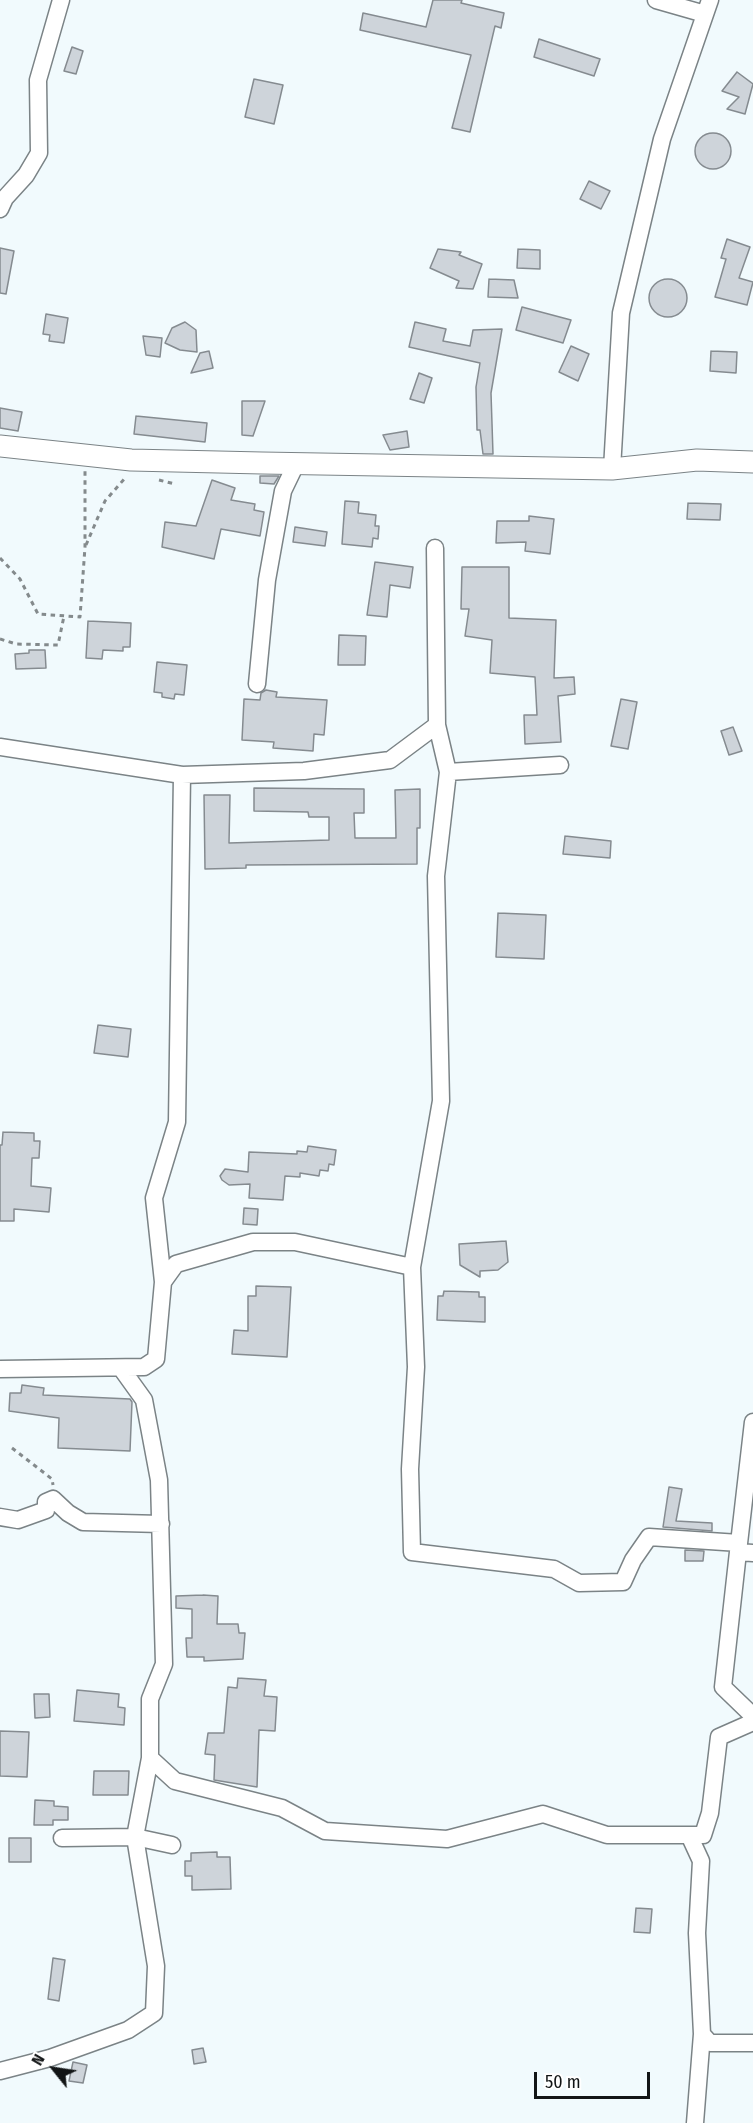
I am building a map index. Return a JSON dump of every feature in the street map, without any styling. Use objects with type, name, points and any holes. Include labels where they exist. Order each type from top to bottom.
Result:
[{"type":"street","points":[[0,209],[5,198],[26,175],[39,153],[38,80],[61,0]]},
{"type":"street","points":[[612,469],[621,314],[662,139],[707,7],[656,0]]},
{"type":"street","points":[[0,446],[108,458],[296,464],[612,469],[697,460],[753,462]]},
{"type":"street","points":[[257,684],[269,569],[283,490],[296,464]]},
{"type":"street","points":[[435,548],[437,725],[448,772],[436,876],[441,1101],[412,1267],[416,1367],[410,1469],[412,1552],[555,1569],[579,1582],[623,1582],[633,1560],[649,1537],[744,1549]]},
{"type":"street","points":[[0,747],[182,775],[304,771],[390,760],[437,725]]},
{"type":"street","points":[[448,772],[560,765]]},
{"type":"street","points":[[0,1369],[144,1367],[156,1359],[163,1282],[154,1198],[177,1122],[182,775]]},
{"type":"street","points":[[163,1282],[176,1264],[253,1242],[295,1242],[412,1267]]},
{"type":"street","points":[[0,2071],[50,2058],[128,2030],[154,2013],[156,1966],[135,1837],[150,1758],[150,1699],[164,1664],[159,1480],[144,1400],[121,1368]]},
{"type":"street","points":[[753,1422],[744,1549],[723,1687],[753,1716]]},
{"type":"street","points":[[0,1517],[18,1520],[46,1510],[46,1502],[53,1499],[68,1513],[83,1522],[161,1524]]},
{"type":"street","points":[[150,1758],[175,1781],[282,1808],[325,1831],[447,1839],[543,1814],[607,1835],[703,1835],[710,1813],[719,1737],[753,1722]]},
{"type":"street","points":[[689,1835],[701,1861],[697,1934],[702,2034],[695,2123]]},
{"type":"street","points":[[62,1838],[135,1837],[172,1845]]},
{"type":"street","points":[[702,2034],[710,2043],[753,2043]]},
{"type":"path","points":[[0,558],[20,579],[38,614],[80,617],[85,547],[86,470],[108,458]]},
{"type":"path","points":[[85,547],[105,501],[131,472]]},
{"type":"path","points":[[153,478],[175,484]]},
{"type":"path","points":[[0,639],[16,644],[58,645],[64,616]]},
{"type":"path","points":[[12,1448],[52,1479],[53,1499]]},
{"type":"building","points":[[433,0],[462,0],[461,3],[504,13],[501,28],[495,26],[470,132],[452,128],[471,55],[360,30],[363,13],[426,27]]},
{"type":"building","points":[[539,39],[600,59],[594,76],[534,57]]},
{"type":"building","points":[[72,47],[83,51],[76,74],[64,71]]},
{"type":"building","points":[[737,72],[753,84],[745,114],[727,109],[739,97],[722,91]]},
{"type":"building","points":[[254,79],[283,85],[274,124],[245,117]]},
{"type":"building","points":[[713,133],[726,138],[731,151],[726,164],[713,169],[700,164],[695,151],[700,138]]},
{"type":"building","points":[[589,181],[610,191],[601,209],[580,199]]},
{"type":"building","points":[[727,239],[750,247],[739,278],[753,282],[747,305],[715,297],[726,259],[721,258]]},
{"type":"building","points":[[0,248],[14,251],[6,294],[0,293]]},
{"type":"building","points":[[438,249],[461,252],[459,255],[482,264],[473,289],[456,288],[459,281],[430,268]]},
{"type":"building","points":[[518,249],[540,250],[540,269],[517,268]]},
{"type":"building","points":[[489,279],[514,280],[518,298],[488,297]]},
{"type":"building","points":[[668,279],[681,285],[687,298],[681,311],[668,317],[655,311],[649,298],[655,285]]},
{"type":"building","points":[[522,307],[571,320],[563,343],[516,330]]},
{"type":"building","points":[[46,314],[68,318],[64,343],[49,341],[50,335],[43,334]]},
{"type":"building","points":[[185,322],[196,330],[197,352],[180,350],[165,343],[172,328]]},
{"type":"building","points":[[415,322],[446,329],[443,341],[470,346],[473,330],[502,329],[491,393],[493,454],[483,454],[480,430],[477,430],[476,387],[480,363],[409,347]]},
{"type":"building","points":[[143,336],[162,338],[160,357],[146,355]]},
{"type":"building","points":[[571,346],[589,354],[578,381],[559,372]]},
{"type":"building","points":[[209,351],[213,368],[191,373],[200,353]]},
{"type":"building","points":[[711,351],[737,352],[736,373],[710,371]]},
{"type":"building","points":[[419,373],[432,378],[424,403],[410,399]]},
{"type":"building","points":[[242,401],[265,401],[253,436],[242,435]]},
{"type":"building","points":[[0,408],[22,412],[18,431],[0,428]]},
{"type":"building","points":[[136,416],[207,423],[205,442],[134,434]]},
{"type":"building","points":[[407,431],[409,447],[390,450],[383,435]]},
{"type":"building","points":[[260,476],[279,476],[274,484],[260,483]]},
{"type":"building","points":[[212,480],[235,488],[231,500],[255,504],[254,510],[264,512],[260,536],[221,529],[214,559],[162,547],[165,522],[196,526]]},
{"type":"building","points":[[345,501],[359,502],[358,513],[376,515],[375,526],[379,526],[378,539],[373,538],[372,547],[342,544]]},
{"type":"building","points":[[688,503],[721,504],[720,520],[687,519]]},
{"type":"building","points":[[529,516],[554,519],[550,554],[525,551],[526,542],[496,543],[497,521],[529,521]]},
{"type":"building","points":[[295,527],[327,532],[325,546],[293,542]]},
{"type":"building","points":[[375,562],[413,567],[410,588],[390,585],[387,617],[367,615]]},
{"type":"building","points":[[462,567],[509,567],[509,618],[556,620],[554,678],[574,677],[575,694],[558,696],[561,742],[525,744],[524,715],[537,715],[535,677],[490,673],[492,640],[465,636],[469,609],[461,609]]},
{"type":"building","points":[[88,621],[131,623],[130,647],[123,647],[123,651],[103,650],[102,659],[86,658]]},
{"type":"building","points":[[339,635],[366,636],[365,665],[338,665]]},
{"type":"building","points":[[29,650],[45,650],[46,668],[16,669],[15,654],[29,653]]},
{"type":"building","points":[[157,662],[187,665],[184,695],[175,694],[174,699],[162,697],[162,693],[154,692]]},
{"type":"building","points":[[266,690],[277,692],[276,697],[327,700],[324,735],[314,734],[313,751],[273,748],[274,742],[242,740],[244,699],[260,700],[261,693]]},
{"type":"building","points":[[621,699],[637,702],[628,749],[611,746]]},
{"type":"building","points":[[733,727],[742,751],[729,755],[721,731]]},
{"type":"building","points":[[254,788],[364,789],[364,813],[354,813],[355,838],[396,838],[395,790],[420,789],[417,864],[246,865],[246,868],[205,869],[204,795],[230,795],[229,843],[329,840],[329,817],[309,817],[308,812],[254,811]]},
{"type":"building","points":[[565,836],[611,841],[610,858],[563,854]]},
{"type":"building","points":[[498,913],[546,915],[544,959],[496,957]]},
{"type":"building","points":[[98,1025],[131,1029],[128,1057],[94,1053]]},
{"type":"building","points":[[3,1132],[34,1133],[34,1141],[40,1141],[39,1158],[32,1158],[31,1186],[51,1188],[49,1212],[14,1209],[14,1221],[0,1221],[0,1145],[2,1145]]},
{"type":"building","points":[[308,1146],[336,1150],[334,1165],[329,1164],[328,1171],[320,1170],[319,1176],[300,1173],[300,1177],[285,1176],[283,1200],[249,1198],[250,1184],[229,1185],[220,1176],[225,1169],[248,1172],[249,1152],[297,1154],[297,1151],[307,1152]]},
{"type":"building","points":[[244,1208],[258,1209],[257,1225],[243,1224]]},
{"type":"building","points":[[506,1241],[508,1262],[498,1270],[480,1271],[480,1277],[460,1265],[459,1244]]},
{"type":"building","points":[[256,1286],[291,1287],[287,1357],[232,1354],[234,1330],[248,1331],[248,1296],[256,1296]]},
{"type":"building","points":[[444,1291],[479,1292],[479,1297],[485,1297],[485,1322],[437,1320],[438,1296],[443,1296]]},
{"type":"building","points":[[22,1385],[44,1388],[43,1395],[130,1399],[132,1402],[130,1451],[58,1448],[59,1418],[9,1411],[10,1393],[21,1393]]},
{"type":"building","points":[[669,1487],[682,1489],[676,1521],[712,1523],[712,1531],[663,1527]]},
{"type":"building","points":[[685,1550],[704,1551],[703,1561],[685,1561]]},
{"type":"building","points":[[176,1596],[218,1596],[217,1624],[238,1624],[239,1633],[245,1633],[243,1659],[204,1661],[204,1657],[187,1657],[186,1638],[192,1638],[192,1609],[176,1608]]},
{"type":"building","points":[[238,1678],[266,1680],[264,1696],[277,1697],[275,1731],[259,1730],[257,1787],[214,1780],[215,1755],[205,1754],[208,1733],[224,1733],[228,1687],[237,1688]]},
{"type":"building","points":[[77,1690],[119,1694],[118,1707],[125,1708],[124,1725],[74,1721]]},
{"type":"building","points":[[34,1694],[49,1694],[50,1717],[35,1718]]},
{"type":"building","points":[[0,1731],[29,1732],[27,1777],[0,1776]]},
{"type":"building","points":[[94,1771],[129,1771],[128,1795],[93,1795]]},
{"type":"building","points":[[35,1800],[54,1801],[54,1806],[68,1807],[68,1820],[53,1820],[53,1825],[34,1825]]},
{"type":"building","points":[[9,1838],[31,1838],[31,1862],[9,1862]]},
{"type":"building","points":[[217,1852],[217,1857],[230,1857],[231,1889],[192,1890],[192,1876],[185,1876],[185,1861],[191,1861],[191,1853]]},
{"type":"building","points":[[636,1908],[652,1909],[650,1933],[634,1932]]},
{"type":"building","points":[[53,1958],[65,1960],[59,2001],[48,1999]]},
{"type":"building","points":[[203,2048],[206,2062],[194,2064],[192,2050]]},
{"type":"building","points":[[73,2062],[87,2065],[83,2083],[69,2081]]}]
